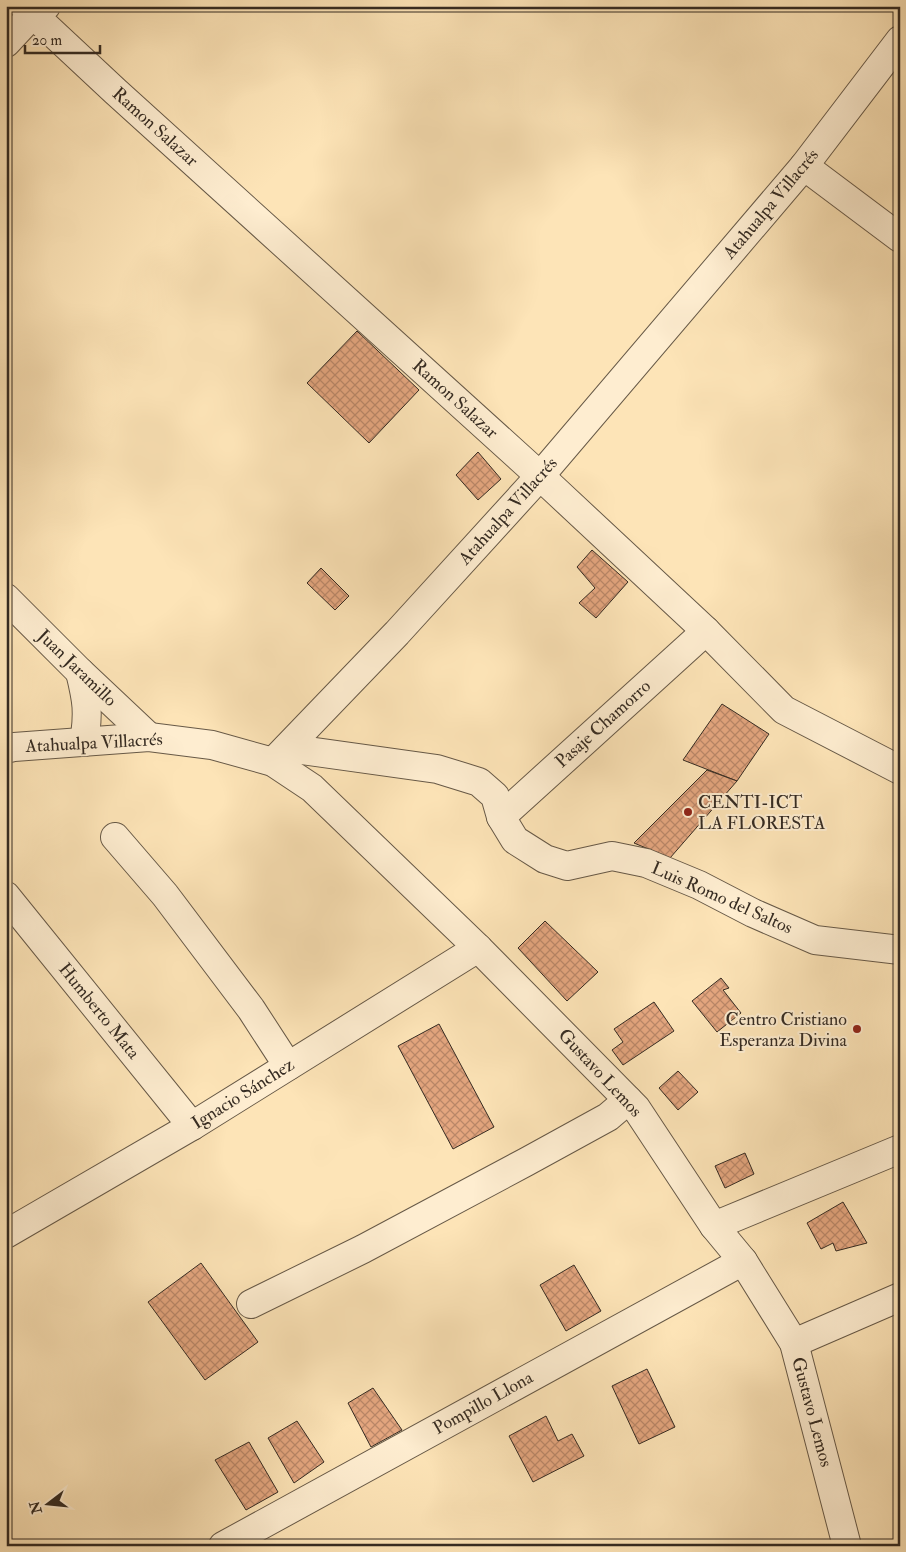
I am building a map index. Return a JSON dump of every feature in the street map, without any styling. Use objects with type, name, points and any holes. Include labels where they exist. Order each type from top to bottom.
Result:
[{"type":"street","points":[[6,43],[34,9]]},
{"type":"street","name":"Ramon Salazar","points":[[34,9],[706,631],[784,710],[900,770]]},
{"type":"street","name":"Atahualpa Villacrés","points":[[6,749],[150,737],[280,755],[397,632],[540,476],[804,166],[898,45]]},
{"type":"street","points":[[804,166],[900,238]]},
{"type":"street","name":"Juan Jaramillo","points":[[6,598],[80,672],[150,737]]},
{"type":"street","name":"Pasaje Chamorro","points":[[501,817],[706,631]]},
{"type":"street","points":[[80,672],[87,703],[88,720],[84,742]]},
{"type":"street","name":"Luis Romo del Saltos","points":[[280,755],[437,769],[479,782],[495,796],[501,817],[515,840],[545,859],[567,866],[612,856],[646,863],[699,885],[753,913],[815,940],[900,950]]},
{"type":"street","name":"Gustavo Lemos","points":[[280,755],[478,948],[636,1108],[714,1226],[744,1261],[794,1343],[847,1546]]},
{"type":"street","points":[[115,837],[165,895],[251,1009],[288,1066]]},
{"type":"street","name":"Humberto Mata","points":[[6,896],[192,1126]]},
{"type":"street","name":"Ignacio Sánchez","points":[[6,1234],[192,1126],[478,948]]},
{"type":"street","points":[[251,1304],[363,1249],[526,1162],[608,1117],[628,1100]]},
{"type":"street","points":[[714,1226],[900,1149]]},
{"type":"street","name":"Pompillo Llona","points":[[223,1546],[744,1261]]},
{"type":"street","points":[[794,1343],[900,1297]]},
{"type":"building","points":[[357,331],[419,390],[369,443],[307,383]]},
{"type":"building","points":[[478,452],[501,479],[478,500],[456,475]]},
{"type":"building","points":[[592,550],[628,582],[596,618],[579,603],[595,588],[577,567]]},
{"type":"building","points":[[321,568],[349,596],[335,610],[307,583]]},
{"type":"building","points":[[722,704],[769,734],[737,781],[683,760]]},
{"type":"building","name":"CENTI-ICT LA FLORESTA","points":[[707,770],[737,781],[670,858],[634,843]]},
{"type":"building","points":[[545,921],[598,972],[567,1001],[518,948]]},
{"type":"building","points":[[721,978],[729,988],[723,990],[741,1013],[717,1032],[692,1001]]},
{"type":"building","points":[[654,1002],[674,1031],[623,1065],[612,1050],[623,1042],[614,1029]]},
{"type":"building","points":[[439,1024],[494,1127],[453,1149],[398,1046]]},
{"type":"building","points":[[678,1071],[698,1092],[678,1110],[659,1088]]},
{"type":"building","points":[[745,1153],[754,1174],[725,1188],[715,1166]]},
{"type":"building","points":[[843,1202],[867,1243],[836,1251],[833,1243],[821,1249],[807,1223]]},
{"type":"building","points":[[201,1263],[258,1342],[205,1380],[148,1302]]},
{"type":"building","points":[[574,1265],[601,1311],[566,1331],[540,1285]]},
{"type":"building","points":[[647,1369],[675,1427],[639,1444],[612,1386]]},
{"type":"building","points":[[373,1388],[402,1430],[371,1447],[348,1403]]},
{"type":"building","points":[[546,1416],[558,1441],[572,1434],[584,1456],[533,1482],[509,1436]]},
{"type":"building","points":[[297,1421],[324,1462],[294,1483],[268,1438]]},
{"type":"building","points":[[249,1442],[278,1492],[246,1510],[215,1460]]},
{"type":"place","name":"CENTI-ICT LA FLORESTA","points":[[688,812]]},
{"type":"place","name":"Centro Cristiano Esperanza Divina","points":[[857,1029]]}]
